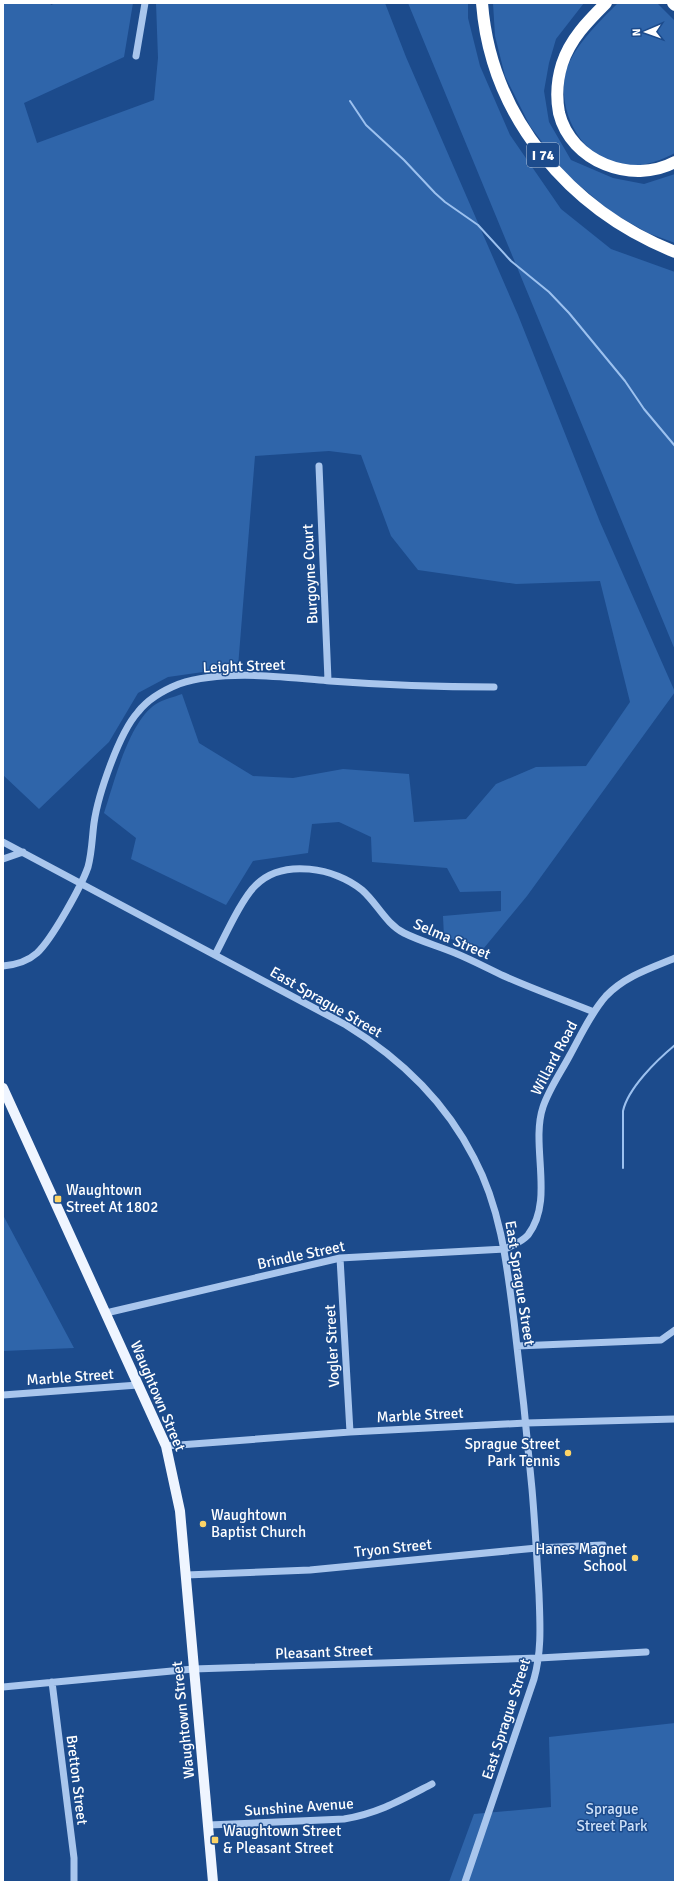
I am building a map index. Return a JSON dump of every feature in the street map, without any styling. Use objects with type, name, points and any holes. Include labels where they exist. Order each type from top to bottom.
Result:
[{"type":"highway","name":"I 74","points":[[482,3],[487,38],[498,76],[520,122],[546,160],[579,194],[604,214],[635,234],[675,252]]},
{"type":"highway","points":[[606,3],[579,32],[567,52],[562,64],[558,96],[560,114],[563,122],[582,149],[602,163],[614,168],[636,171],[649,170],[675,162]]},
{"type":"main road","name":"Waughtown Street","points":[[3,1088],[166,1446],[180,1511],[213,1882]]},
{"type":"street","points":[[136,56],[145,3]]},
{"type":"street","name":"Burgoyne Court","points":[[319,466],[328,680]]},
{"type":"street","name":"Leight Street","points":[[3,966],[15,965],[36,954],[52,934],[81,883],[88,866],[94,823],[104,780],[137,712],[153,697],[180,684],[215,677],[280,676],[438,687],[494,687]]},
{"type":"street","name":"East Sprague Street","points":[[3,842],[368,1038],[419,1081],[446,1114],[475,1159],[497,1216],[505,1249],[526,1423],[537,1548],[540,1641],[539,1658],[522,1716],[465,1882]]},
{"type":"street","points":[[3,860],[23,852]]},
{"type":"street","name":"Selma Street","points":[[215,955],[230,925],[256,885],[267,876],[281,871],[308,869],[320,870],[339,876],[351,882],[371,899],[396,928],[404,933],[594,1012]]},
{"type":"street","name":"Willard Road","points":[[505,1249],[524,1239],[528,1235],[535,1221],[541,1191],[540,1131],[543,1106],[594,1012],[607,996],[618,986],[646,969],[675,958]]},
{"type":"street","name":"Brindle Street","points":[[106,1313],[340,1258],[505,1249]]},
{"type":"street","name":"Vogler Street","points":[[340,1258],[350,1432]]},
{"type":"street","points":[[517,1346],[661,1340],[675,1330]]},
{"type":"street","name":"Marble Street","points":[[3,1395],[138,1385]]},
{"type":"street","name":"Marble Street","points":[[166,1446],[350,1432],[526,1423],[675,1419]]},
{"type":"street","name":"Tryon Street","points":[[186,1575],[310,1570],[537,1548],[603,1545]]},
{"type":"street","name":"Pleasant Street","points":[[3,1687],[193,1669],[539,1658],[646,1652]]},
{"type":"street","name":"Bretton Street","points":[[52,1682],[74,1858],[74,1882]]},
{"type":"street","name":"Sunshine Avenue","points":[[209,1825],[344,1819],[363,1816],[382,1810],[432,1784]]},
{"type":"green space","points":[[3,3],[50,3],[51,5],[56,3],[133,3],[124,57],[24,103],[37,143],[154,100],[158,58],[156,3],[385,3],[406,57],[518,315],[600,522],[675,692],[527,896],[484,948],[444,937],[443,916],[501,911],[501,891],[460,892],[447,868],[372,862],[371,837],[339,822],[312,824],[308,853],[253,861],[226,905],[131,859],[136,838],[104,813],[130,738],[138,724],[146,712],[156,704],[182,694],[199,743],[253,776],[293,778],[343,769],[409,774],[414,822],[466,819],[496,784],[536,767],[586,766],[630,702],[600,581],[516,584],[418,570],[391,536],[361,455],[329,451],[255,456],[238,667],[168,677],[138,693],[109,742],[39,809],[3,775]]},
{"type":"green space","points":[[408,3],[468,3],[468,18],[480,66],[510,135],[561,209],[611,249],[675,272],[675,650]]},
{"type":"green space","points":[[493,3],[584,3],[556,39],[549,63],[544,91],[549,122],[571,160],[613,178],[644,184],[675,174],[675,243],[648,233],[611,212],[566,174],[530,126],[505,76],[495,36]]},
{"type":"green space","points":[[618,3],[657,3],[675,21],[675,153],[657,161],[639,165],[626,165],[611,162],[597,155],[586,145],[577,134],[570,120],[564,91],[565,76],[568,66],[579,46]]},
{"type":"green space","points":[[3,1215],[74,1348],[3,1351]]},
{"type":"green space","name":"Sprague Street Park","points":[[675,1723],[675,1882],[449,1882],[474,1814],[551,1807],[549,1737]]},
{"type":"waterway","points":[[350,101],[366,125],[404,160],[435,193],[445,202],[478,225],[511,261],[549,292],[569,313],[625,381],[644,409],[675,446]]},
{"type":"waterway","points":[[623,1168],[623,1111],[626,1102],[644,1075],[675,1045]]},
{"type":"place","name":"Waughtown Street At 1802","points":[[58,1199]]},
{"type":"place","name":"Sprague Street Park Tennis","points":[[568,1453]]},
{"type":"place","name":"Waughtown Baptist Church","points":[[203,1524]]},
{"type":"place","name":"Hanes Magnet School","points":[[635,1558]]},
{"type":"place","name":"Waughtown Street & Pleasant Street","points":[[215,1840]]}]
